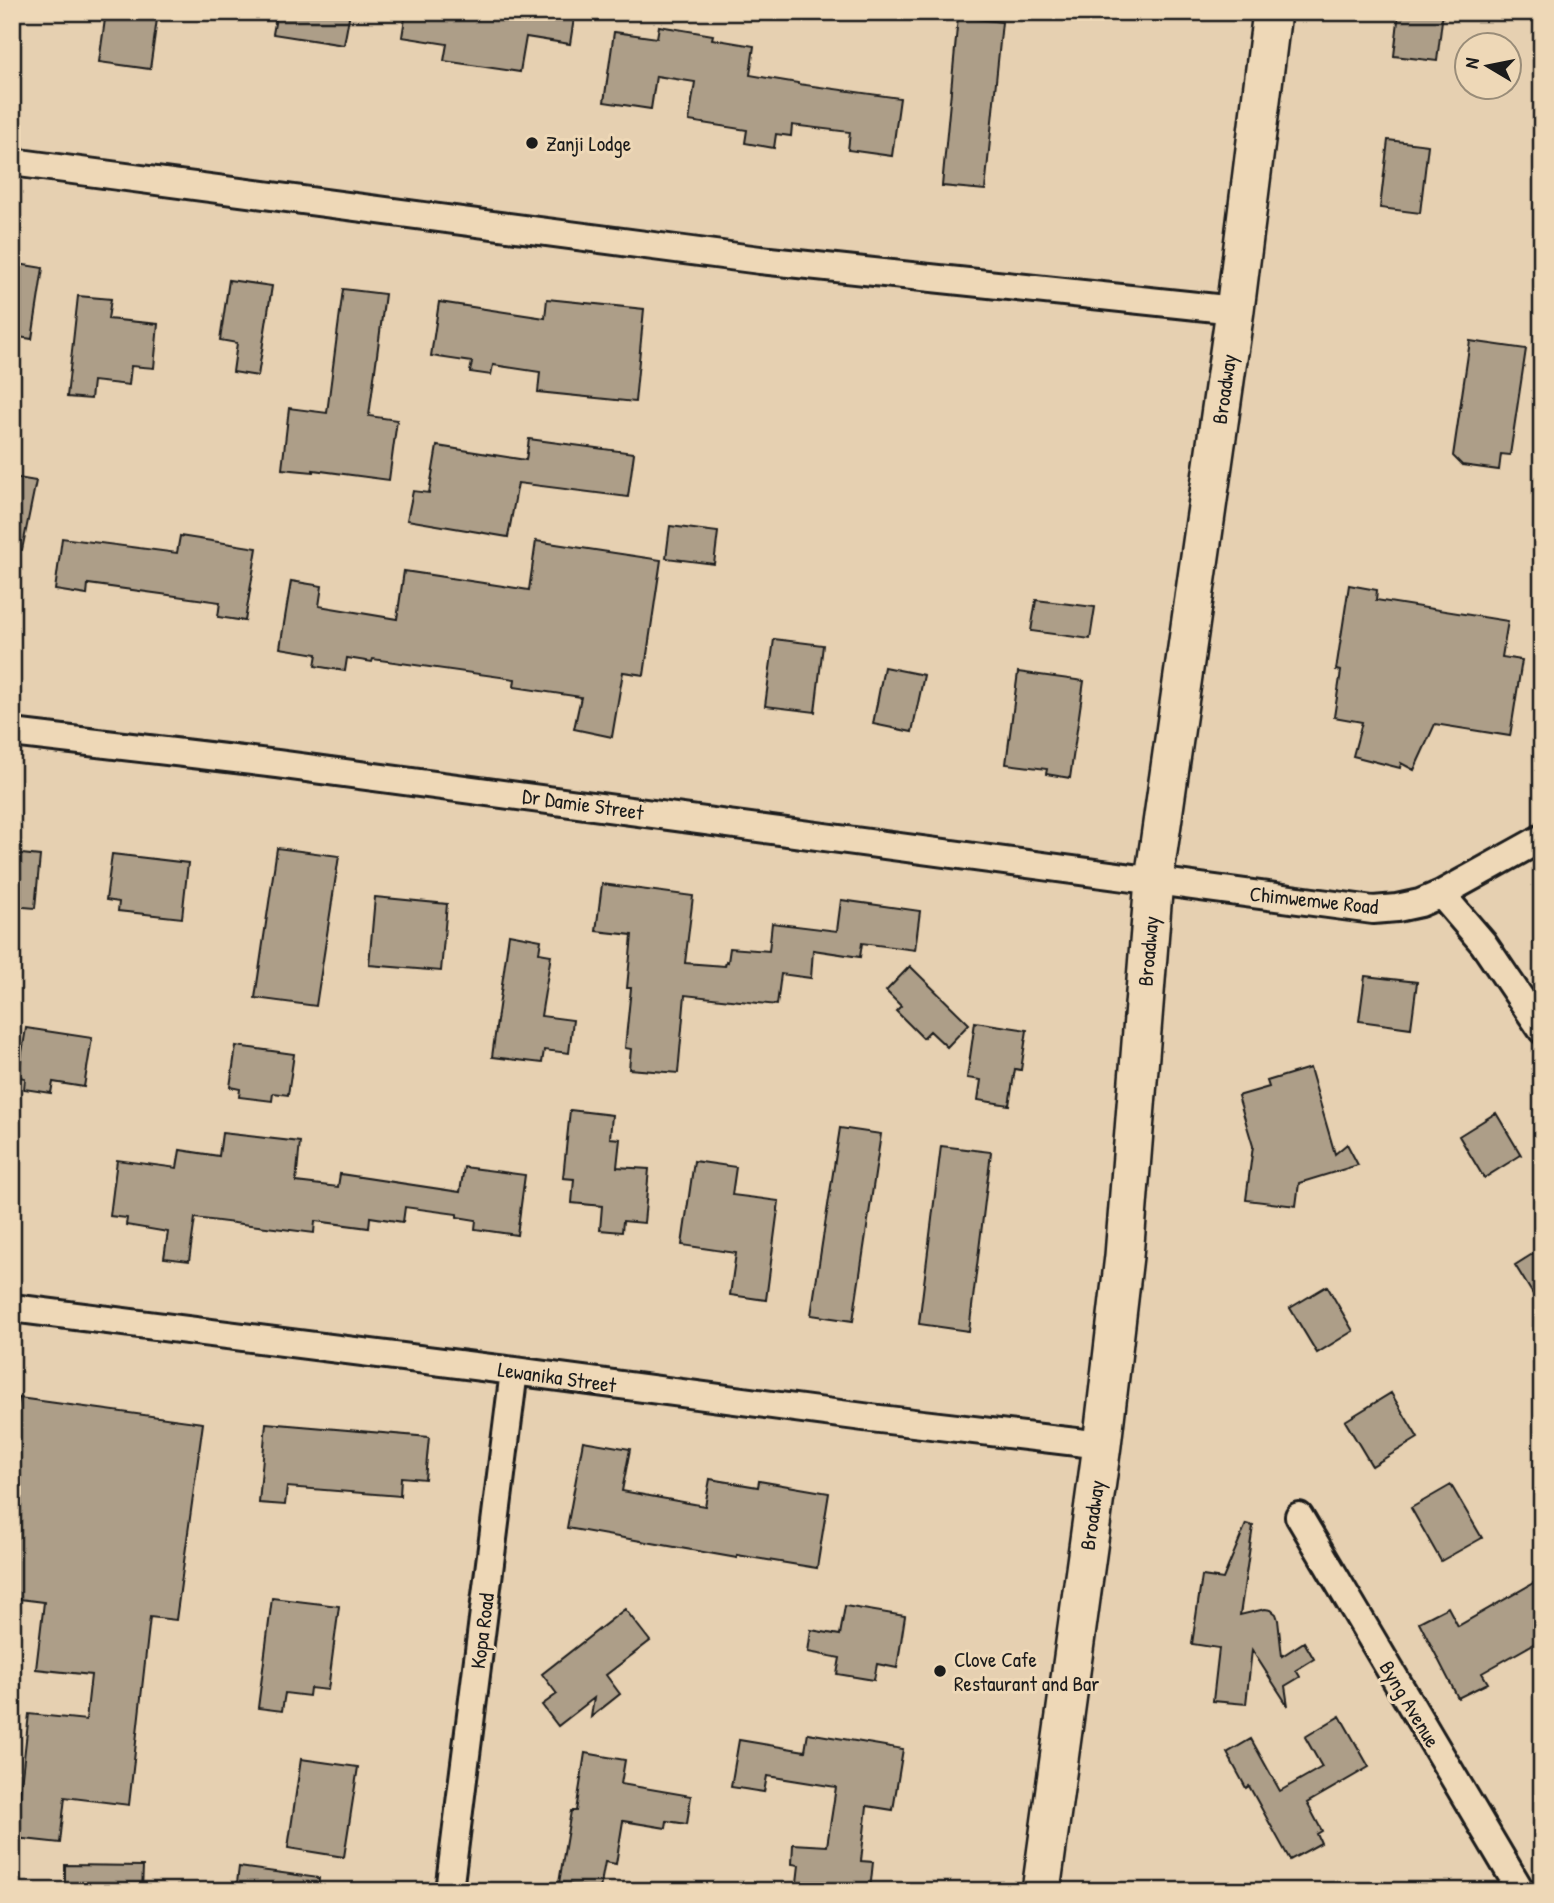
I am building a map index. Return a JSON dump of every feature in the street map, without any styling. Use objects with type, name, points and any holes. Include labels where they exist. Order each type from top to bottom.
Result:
[{"type":"main road","name":"Broadway","points":[[1041,1891],[1102,1445],[1124,1256],[1154,880],[1235,310],[1272,12]]},
{"type":"street","points":[[12,162],[760,260],[1235,310]]},
{"type":"street","name":"Dr Damie Street","points":[[12,733],[305,767],[1154,880]]},
{"type":"street","name":"Chimwemwe Road","points":[[1154,880],[1373,910],[1397,908],[1420,903],[1441,894],[1542,838]]},
{"type":"street","points":[[1441,894],[1483,943],[1542,1030]]},
{"type":"street","name":"Lewanika Street","points":[[12,1308],[1102,1445]]},
{"type":"street","name":"Kopa Road","points":[[449,1891],[514,1371]]},
{"type":"street","name":"Byng Avenue","points":[[1300,1516],[1521,1891]]},
{"type":"building","points":[[106,12],[158,12],[150,69],[99,62]]},
{"type":"building","points":[[277,12],[350,12],[344,45],[273,34]]},
{"type":"building","points":[[406,12],[575,12],[570,44],[526,37],[520,72],[444,61],[447,44],[402,37]]},
{"type":"building","points":[[1399,12],[1443,12],[1437,61],[1394,56]]},
{"type":"building","points":[[958,17],[1002,22],[985,190],[942,186]]},
{"type":"building","points":[[659,26],[713,35],[712,39],[754,46],[750,75],[900,98],[892,156],[848,150],[850,132],[792,125],[791,136],[776,134],[774,148],[745,143],[747,130],[689,121],[695,82],[656,76],[651,109],[604,102],[614,32],[657,38]]},
{"type":"building","points":[[1388,140],[1428,145],[1420,213],[1380,208]]},
{"type":"building","points":[[12,263],[43,268],[32,339],[12,336]]},
{"type":"building","points":[[229,280],[272,286],[258,376],[233,372],[237,343],[220,340]]},
{"type":"building","points":[[343,289],[385,294],[369,416],[397,420],[389,480],[313,470],[282,469],[289,408],[327,413]]},
{"type":"building","points":[[78,296],[111,299],[108,319],[158,324],[154,368],[131,366],[129,385],[93,381],[91,399],[67,397]]},
{"type":"building","points":[[547,299],[644,309],[635,402],[538,392],[540,372],[493,365],[491,375],[470,372],[472,362],[431,356],[439,302],[545,318]]},
{"type":"building","points":[[1470,341],[1526,349],[1510,455],[1501,454],[1499,470],[1462,465],[1453,456]]},
{"type":"building","points":[[529,439],[634,453],[628,497],[518,483],[508,537],[407,520],[413,491],[429,493],[437,446],[526,460]]},
{"type":"building","points":[[12,477],[36,481],[22,550],[12,549]]},
{"type":"building","points":[[670,526],[718,532],[714,564],[666,558]]},
{"type":"building","points":[[180,536],[257,548],[245,621],[218,617],[220,602],[88,584],[87,595],[55,590],[62,538],[177,553]]},
{"type":"building","points":[[536,541],[661,560],[644,675],[623,672],[612,737],[574,729],[581,697],[514,687],[515,679],[373,659],[372,662],[347,658],[345,671],[315,666],[317,654],[280,648],[291,581],[322,586],[319,606],[397,619],[404,571],[529,590]]},
{"type":"building","points":[[1349,585],[1377,590],[1376,600],[1508,621],[1502,657],[1522,660],[1510,736],[1435,724],[1414,770],[1401,763],[1400,768],[1353,756],[1362,722],[1334,717],[1341,671],[1336,670]]},
{"type":"building","points":[[1036,600],[1095,607],[1090,639],[1031,631]]},
{"type":"building","points":[[774,639],[823,645],[815,712],[765,706]]},
{"type":"building","points":[[884,667],[924,675],[912,732],[873,724]]},
{"type":"building","points":[[1018,672],[1084,681],[1070,778],[1046,774],[1047,769],[1006,764]]},
{"type":"building","points":[[277,848],[339,856],[316,1006],[255,998]]},
{"type":"building","points":[[12,853],[40,856],[35,908],[12,906]]},
{"type":"building","points":[[112,854],[188,863],[182,918],[118,911],[119,902],[106,900]]},
{"type":"building","points":[[602,884],[693,896],[685,963],[725,966],[730,948],[769,951],[772,923],[837,931],[841,900],[920,911],[915,950],[862,943],[860,957],[813,950],[811,978],[781,974],[777,1005],[685,995],[678,1073],[629,1069],[631,1049],[625,1048],[631,988],[627,988],[632,935],[596,931]]},
{"type":"building","points":[[375,897],[447,904],[441,971],[369,965]]},
{"type":"building","points":[[509,934],[541,940],[539,953],[551,955],[541,1016],[573,1020],[569,1053],[544,1050],[542,1063],[492,1057]]},
{"type":"building","points":[[910,966],[969,1024],[947,1047],[930,1031],[923,1038],[896,1011],[901,1006],[886,991]]},
{"type":"building","points":[[1365,976],[1417,982],[1411,1028],[1359,1021]]},
{"type":"building","points":[[975,1022],[1027,1030],[1021,1070],[1015,1069],[1009,1105],[978,1100],[981,1080],[967,1078]]},
{"type":"building","points":[[26,1028],[92,1038],[84,1087],[53,1082],[51,1093],[24,1089],[25,1078],[18,1077]]},
{"type":"building","points":[[236,1046],[294,1054],[288,1095],[273,1093],[272,1101],[239,1097],[240,1089],[230,1087]]},
{"type":"building","points":[[1310,1068],[1335,1154],[1347,1144],[1358,1165],[1299,1183],[1296,1206],[1246,1200],[1253,1146],[1238,1096],[1269,1087],[1267,1081]]},
{"type":"building","points":[[570,1110],[612,1115],[610,1138],[620,1139],[617,1167],[649,1169],[644,1223],[623,1221],[622,1232],[600,1230],[602,1206],[572,1203],[574,1179],[563,1178]]},
{"type":"building","points":[[1496,1113],[1521,1155],[1484,1178],[1459,1136]]},
{"type":"building","points":[[840,1128],[881,1134],[853,1321],[811,1315]]},
{"type":"building","points":[[222,1133],[300,1142],[296,1182],[338,1187],[340,1174],[460,1192],[464,1167],[525,1175],[517,1235],[475,1229],[476,1220],[457,1217],[457,1214],[405,1207],[403,1222],[370,1217],[369,1228],[315,1221],[314,1233],[195,1218],[189,1261],[164,1258],[168,1232],[126,1225],[127,1218],[110,1216],[117,1160],[177,1168],[180,1150],[219,1156]]},
{"type":"building","points":[[941,1146],[991,1152],[969,1331],[919,1324]]},
{"type":"building","points":[[694,1161],[736,1167],[732,1195],[779,1201],[766,1300],[730,1295],[736,1253],[682,1245]]},
{"type":"building","points":[[1542,1248],[1542,1309],[1515,1265]]},
{"type":"building","points":[[1327,1286],[1353,1331],[1317,1353],[1290,1308]]},
{"type":"building","points":[[1391,1393],[1418,1438],[1372,1466],[1345,1421]]},
{"type":"building","points":[[19,1398],[203,1423],[176,1620],[150,1617],[129,1805],[65,1797],[60,1843],[15,1838],[29,1714],[86,1720],[91,1675],[36,1669],[44,1602],[12,1598],[12,1448]]},
{"type":"building","points":[[266,1423],[429,1437],[425,1479],[401,1477],[400,1496],[287,1487],[285,1505],[259,1503]]},
{"type":"building","points":[[583,1441],[630,1449],[622,1491],[705,1506],[710,1479],[758,1487],[759,1481],[829,1493],[817,1568],[737,1555],[737,1558],[567,1528]]},
{"type":"building","points":[[1451,1485],[1482,1538],[1441,1561],[1411,1508]]},
{"type":"building","points":[[1246,1524],[1253,1526],[1240,1615],[1271,1610],[1278,1620],[1282,1656],[1304,1642],[1314,1659],[1296,1670],[1300,1677],[1285,1686],[1288,1706],[1252,1650],[1246,1704],[1213,1701],[1219,1648],[1192,1644],[1202,1576],[1223,1579]]},
{"type":"building","points":[[1542,1578],[1542,1639],[1482,1673],[1488,1683],[1458,1698],[1419,1622],[1448,1607],[1458,1626]]},
{"type":"building","points":[[272,1598],[339,1606],[328,1690],[310,1688],[309,1696],[285,1693],[282,1711],[258,1708]]},
{"type":"building","points":[[845,1606],[905,1616],[897,1668],[877,1664],[874,1680],[837,1674],[840,1658],[808,1652],[811,1630],[840,1635]]},
{"type":"building","points":[[625,1609],[650,1641],[606,1675],[620,1694],[591,1717],[594,1698],[558,1726],[542,1705],[557,1694],[542,1674]]},
{"type":"building","points":[[1340,1716],[1369,1767],[1307,1803],[1322,1831],[1317,1834],[1321,1843],[1290,1860],[1249,1786],[1246,1788],[1227,1753],[1251,1739],[1280,1791],[1322,1767],[1305,1737]]},
{"type":"building","points":[[808,1733],[903,1749],[893,1810],[867,1806],[861,1861],[873,1862],[870,1891],[796,1891],[799,1865],[792,1864],[793,1844],[827,1846],[836,1787],[767,1776],[764,1792],[731,1787],[739,1740],[805,1751]]},
{"type":"building","points":[[585,1753],[625,1760],[621,1784],[691,1796],[687,1824],[667,1821],[666,1828],[623,1821],[616,1864],[605,1862],[600,1889],[559,1883],[571,1811],[576,1811]]},
{"type":"building","points":[[301,1759],[358,1767],[344,1857],[288,1848]]},
{"type":"building","points":[[65,1865],[143,1866],[142,1891],[65,1891]]},
{"type":"building","points":[[239,1867],[319,1878],[318,1891],[236,1891]]},
{"type":"place","name":"Zanji Lodge","points":[[532,143]]},
{"type":"place","name":"Clove Cafe Restaurant and Bar","points":[[940,1671]]}]
